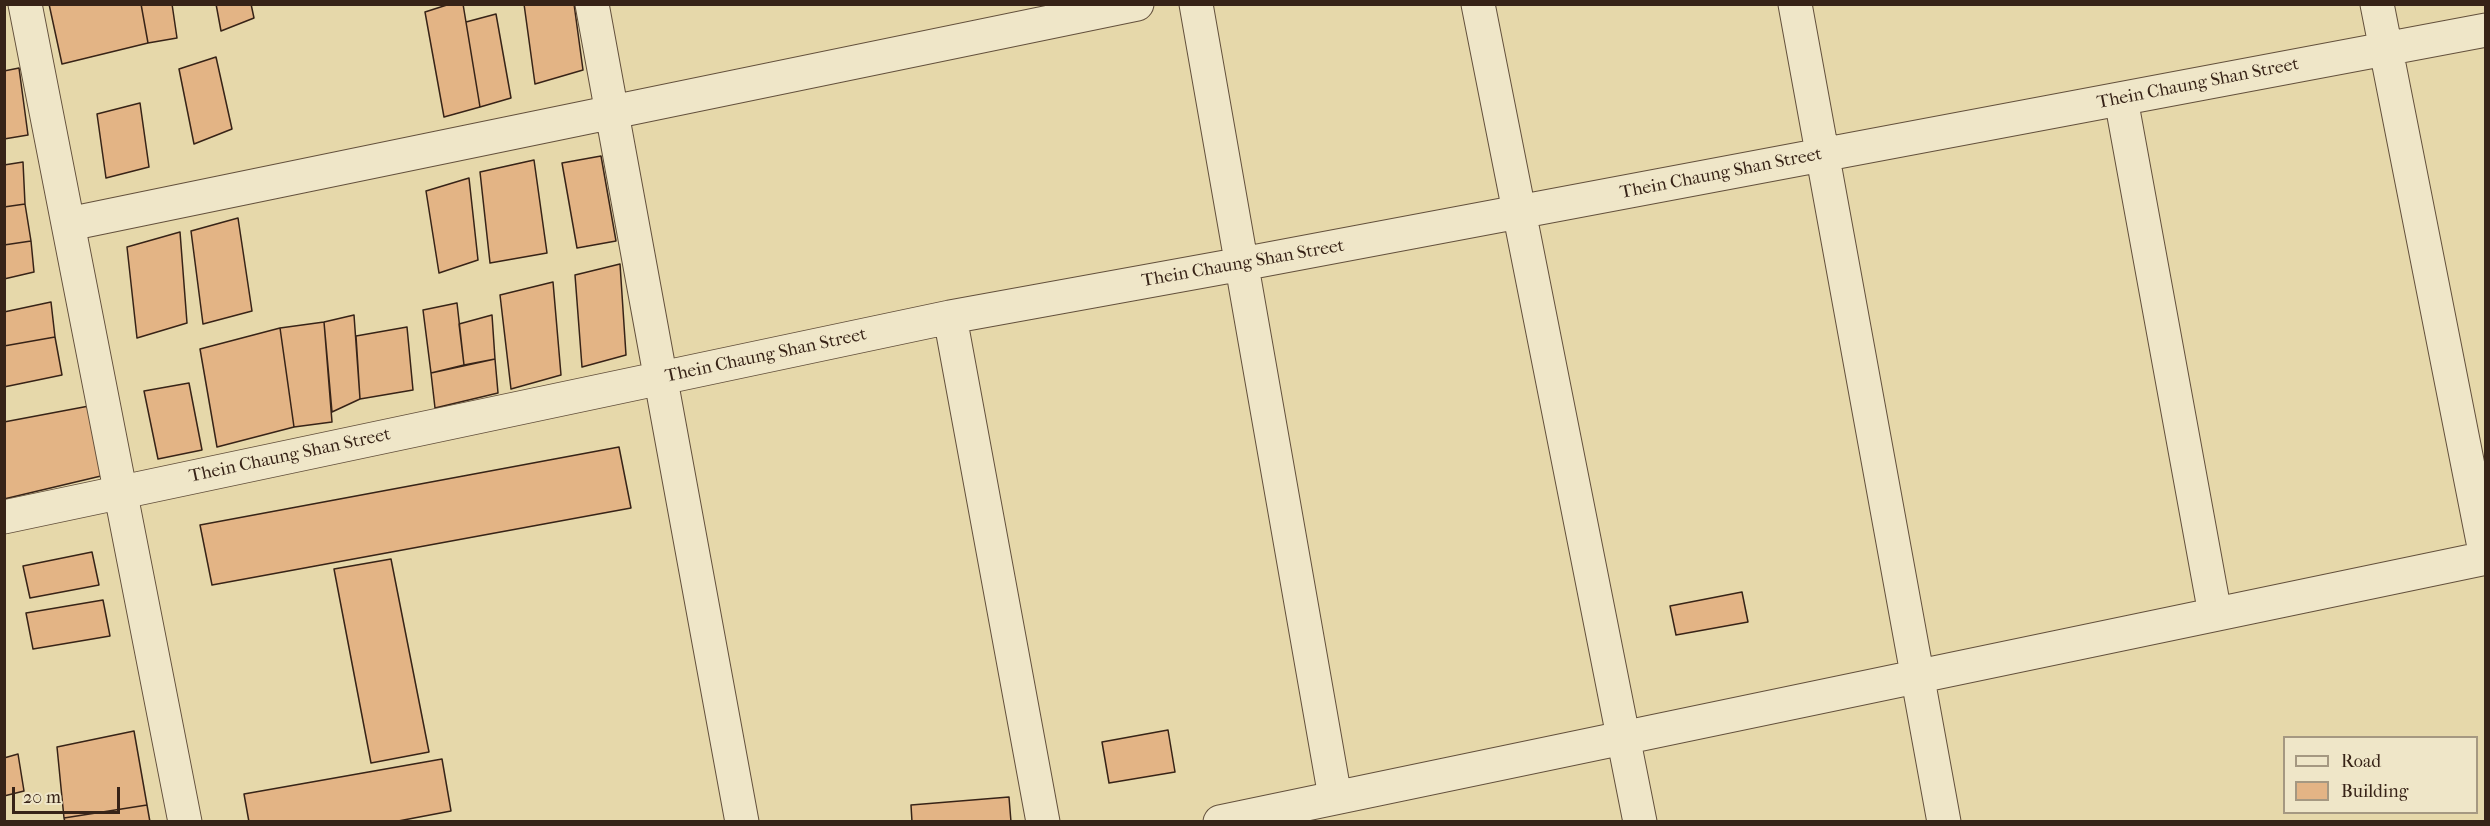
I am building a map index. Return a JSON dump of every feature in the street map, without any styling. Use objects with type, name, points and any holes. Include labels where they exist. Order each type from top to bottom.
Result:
[{"type":"street","points":[[25,4],[186,822]]},
{"type":"street","points":[[592,4],[742,822]]},
{"type":"street","points":[[69,224],[1137,4]]},
{"type":"street","points":[[1196,4],[1335,797]]},
{"type":"street","points":[[1478,4],[1640,822]]},
{"type":"street","points":[[1795,4],[1944,822]]},
{"type":"street","points":[[1220,822],[2486,557],[2377,4]]},
{"type":"street","name":"Thein Chaung Shan Street","points":[[4,517],[951,317],[2486,30]]},
{"type":"street","points":[[2121,99],[2215,614]]},
{"type":"street","points":[[951,317],[1042,822]]},
{"type":"building","points":[[49,4],[141,4],[148,43],[62,64]]},
{"type":"building","points":[[141,4],[172,4],[177,38],[148,43]]},
{"type":"building","points":[[216,4],[251,4],[254,18],[221,31]]},
{"type":"building","points":[[450,4],[463,4],[480,107],[444,117],[425,12]]},
{"type":"building","points":[[524,4],[574,4],[583,70],[535,84]]},
{"type":"building","points":[[496,14],[511,98],[480,107],[466,22]]},
{"type":"building","points":[[216,57],[232,129],[194,144],[179,69]]},
{"type":"building","points":[[19,68],[28,135],[4,139],[4,71]]},
{"type":"building","points":[[140,103],[149,167],[106,178],[97,114]]},
{"type":"building","points":[[601,156],[616,241],[577,248],[562,163]]},
{"type":"building","points":[[534,160],[547,253],[490,263],[480,172]]},
{"type":"building","points":[[23,162],[25,204],[4,207],[4,165]]},
{"type":"building","points":[[469,178],[478,260],[439,273],[426,191]]},
{"type":"building","points":[[25,204],[31,241],[4,245],[4,207]]},
{"type":"building","points":[[238,218],[252,311],[203,324],[191,231]]},
{"type":"building","points":[[180,232],[187,323],[137,338],[127,247]]},
{"type":"building","points":[[31,241],[34,272],[4,279],[4,245]]},
{"type":"building","points":[[620,264],[626,355],[582,367],[575,275]]},
{"type":"building","points":[[553,282],[561,375],[511,389],[500,295]]},
{"type":"building","points":[[51,302],[55,337],[4,346],[4,312]]},
{"type":"building","points":[[457,303],[464,365],[431,373],[423,310]]},
{"type":"building","points":[[354,315],[360,399],[332,412],[324,322]]},
{"type":"building","points":[[492,315],[495,359],[464,365],[459,324]]},
{"type":"building","points":[[324,322],[332,422],[294,427],[280,328]]},
{"type":"building","points":[[407,327],[413,390],[360,399],[356,336]]},
{"type":"building","points":[[280,328],[294,427],[217,447],[200,349]]},
{"type":"building","points":[[55,337],[62,375],[4,387],[4,346]]},
{"type":"building","points":[[495,359],[498,393],[435,408],[431,373]]},
{"type":"building","points":[[189,383],[202,450],[158,459],[144,391]]},
{"type":"building","points":[[89,406],[101,476],[4,499],[4,422]]},
{"type":"building","points":[[619,447],[631,508],[212,585],[200,525]]},
{"type":"building","points":[[92,552],[99,585],[30,598],[23,566]]},
{"type":"building","points":[[391,559],[429,752],[371,763],[334,569]]},
{"type":"building","points":[[1742,592],[1748,622],[1676,635],[1670,606]]},
{"type":"building","points":[[103,600],[110,636],[33,649],[26,613]]},
{"type":"building","points":[[1168,730],[1175,772],[1109,783],[1102,742]]},
{"type":"building","points":[[134,731],[147,805],[64,818],[57,747]]},
{"type":"building","points":[[18,754],[24,791],[4,796],[4,758]]},
{"type":"building","points":[[442,759],[451,811],[393,822],[249,822],[244,794]]},
{"type":"building","points":[[1009,797],[1011,822],[912,822],[911,805]]},
{"type":"building","points":[[147,805],[150,822],[65,822],[64,818]]}]
